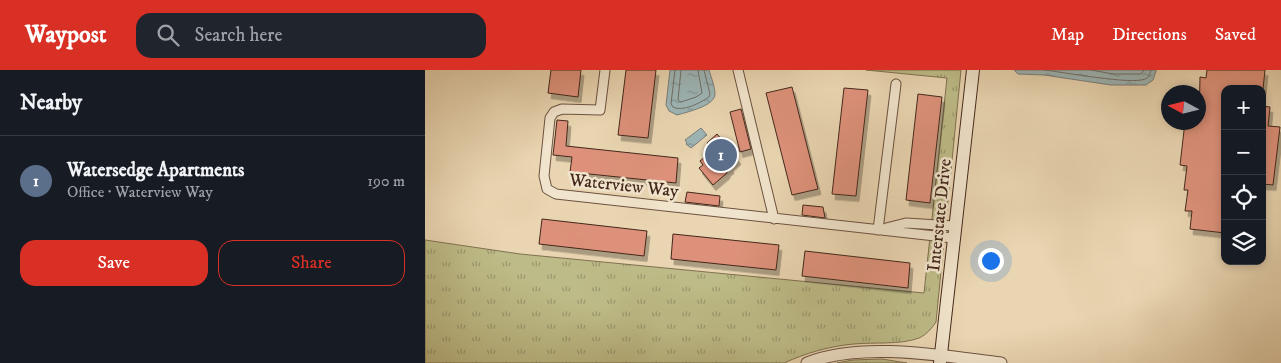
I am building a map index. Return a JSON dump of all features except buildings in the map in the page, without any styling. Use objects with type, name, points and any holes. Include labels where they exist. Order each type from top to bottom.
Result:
[{"type":"main road","name":"Interstate Drive","points":[[940,360],[973,70]]},
{"type":"street","name":"Waterview Way","points":[[605,70],[600,110],[562,109],[554,112],[550,118],[544,176],[547,189],[556,194],[878,230],[954,232]]},
{"type":"street","points":[[738,70],[774,219]]},
{"type":"street","points":[[878,230],[896,84]]},
{"type":"street","points":[[807,363],[819,358],[864,352],[940,360],[1001,363]]},
{"type":"green space","points":[[866,70],[961,70],[936,322],[924,335],[904,342],[836,346],[809,353],[784,363],[425,363],[425,240],[520,254],[924,293],[947,78]]},
{"type":"green space","points":[[882,359],[907,363],[837,363],[853,360]]},
{"type":"water","points":[[670,70],[709,70],[714,88],[714,98],[700,108],[677,115],[669,111],[666,105]]},
{"type":"water","points":[[1014,70],[1156,71],[1153,80],[1146,85],[1111,85],[1044,75],[1018,74]]},
{"type":"water","points":[[701,128],[707,135],[691,148],[686,144],[685,140]]},
{"type":"place","name":"Watersedge Apartments","points":[[721,155]]}]
